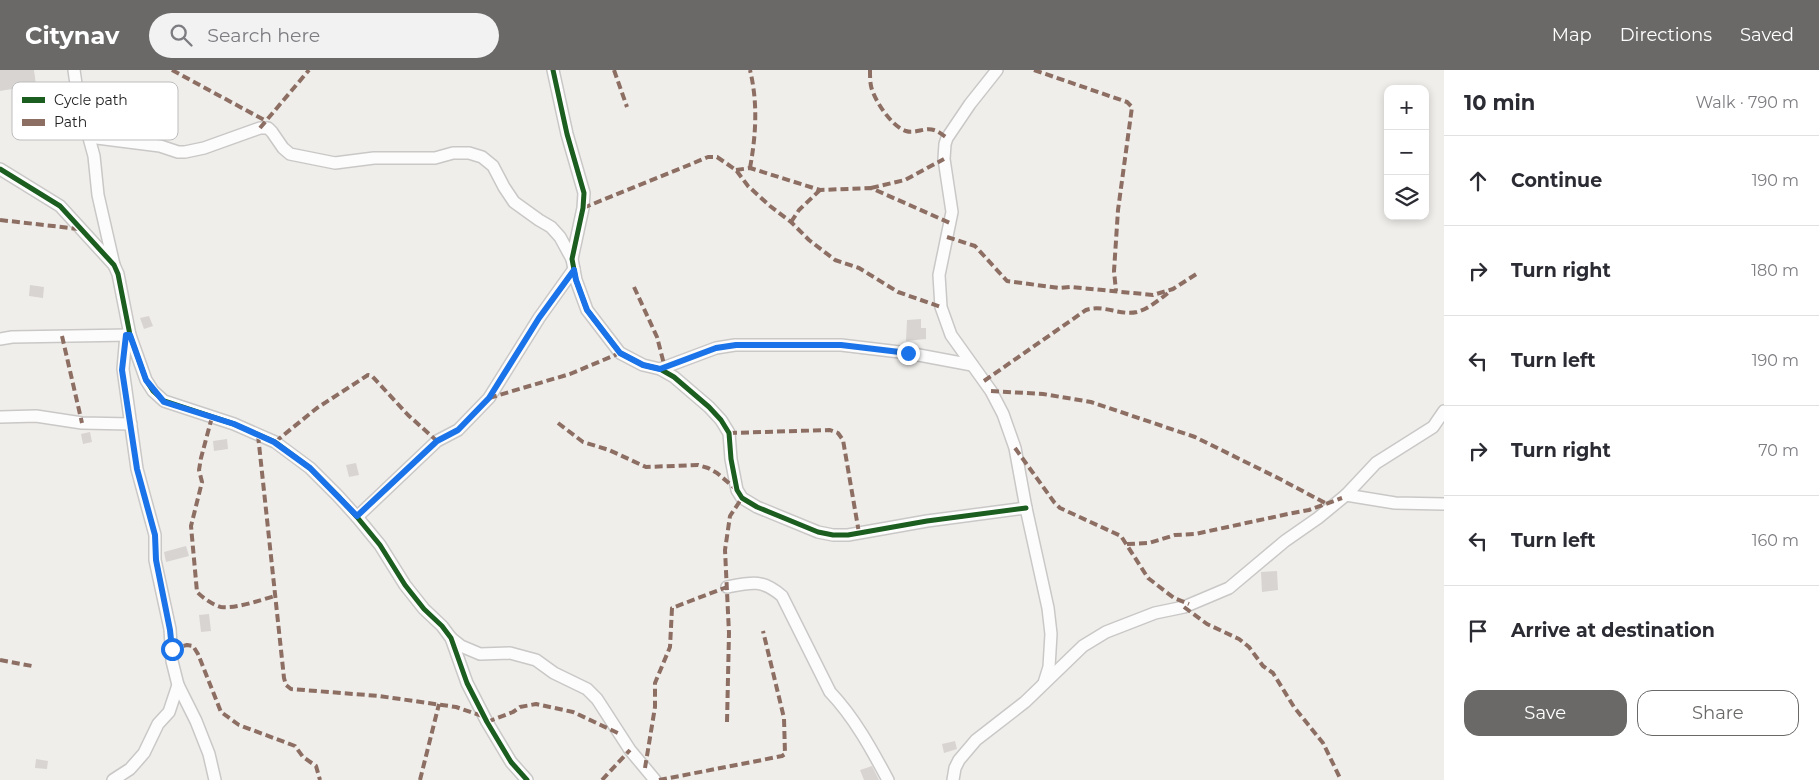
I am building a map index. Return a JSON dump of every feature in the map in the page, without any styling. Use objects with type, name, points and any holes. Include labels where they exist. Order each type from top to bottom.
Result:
[{"type":"street","points":[[357,516],[437,441],[458,430],[489,398],[573,264],[584,193],[567,134],[553,70]]},
{"type":"street","points":[[997,70],[970,104],[945,144],[944,160],[952,212],[940,275],[941,307],[952,335],[991,390],[1003,414],[1015,448],[1048,608],[1050,634],[1049,667],[1044,682]]},
{"type":"street","points":[[113,140],[160,146],[185,152],[204,148],[260,128],[268,128],[290,154],[335,163],[374,158],[435,158],[453,153],[470,153],[482,157],[493,166],[514,202],[551,227],[560,237],[573,264],[576,280],[587,310],[620,353],[643,365],[660,369],[674,377],[721,420],[729,433],[731,459],[737,490],[742,498],[757,507],[818,532],[833,535],[848,535],[927,521],[1026,508]]},
{"type":"street","points":[[90,140],[94,156],[98,195],[114,266],[118,274],[128,335],[146,380],[164,402],[234,424],[274,442],[310,468],[357,516],[380,545],[424,609],[442,626],[451,638],[461,646],[480,654],[510,653],[536,660],[554,673],[587,689],[597,699],[630,750],[655,780]]},
{"type":"street","points":[[0,169],[60,206],[114,266]]},
{"type":"street","points":[[0,338],[128,335]]},
{"type":"street","points":[[128,335],[122,370],[137,469],[155,535],[156,560],[170,630],[172,661],[178,684],[209,754],[215,780]]},
{"type":"street","points":[[660,369],[716,348],[736,345],[841,345],[908,353],[972,365]]},
{"type":"street","points":[[953,780],[955,768],[959,760],[976,740],[1025,702],[1083,646],[1102,634],[1155,613],[1184,607],[1229,588],[1285,541],[1318,518],[1346,495],[1376,462],[1425,433],[1438,422],[1444,412]]},
{"type":"street","points":[[0,417],[36,416],[82,423],[131,424]]},
{"type":"street","points":[[1346,495],[1395,504],[1444,504]]},
{"type":"street","points":[[728,587],[753,582],[772,588],[782,596],[830,692],[841,704],[888,780]]},
{"type":"street","points":[[451,638],[467,683],[487,722],[511,762],[526,780]]},
{"type":"street","points":[[113,780],[130,769],[144,753],[158,724],[168,712],[178,684]]},
{"type":"building","points":[[0,70],[34,70],[36,82],[12,82],[12,89],[0,91]]},
{"type":"building","points":[[30,285],[44,287],[43,298],[29,296]]},
{"type":"building","points":[[149,316],[153,326],[144,329],[140,318]]},
{"type":"building","points":[[921,319],[921,328],[926,328],[926,339],[906,341],[907,320]]},
{"type":"building","points":[[90,432],[92,442],[83,444],[81,434]]},
{"type":"building","points":[[227,439],[228,449],[214,451],[213,441]]},
{"type":"building","points":[[356,463],[359,475],[349,477],[346,465]]},
{"type":"building","points":[[186,546],[189,556],[166,562],[164,552]]},
{"type":"building","points":[[1277,571],[1278,590],[1262,592],[1261,572]]},
{"type":"building","points":[[209,614],[211,631],[201,632],[199,615]]},
{"type":"building","points":[[955,741],[957,749],[944,753],[942,744]]},
{"type":"building","points":[[36,759],[48,761],[47,769],[35,768]]},
{"type":"building","points":[[872,766],[879,780],[864,780],[860,770]]},
{"type":"marked path","points":[[172,70],[266,121]]},
{"type":"marked path","points":[[260,128],[309,70]]},
{"type":"marked path","points":[[614,70],[627,107]]},
{"type":"marked path","points":[[750,70],[753,82],[755,119],[750,168]]},
{"type":"marked path","points":[[870,70],[873,92],[884,112],[895,124],[909,132],[927,129],[934,130],[947,138]]},
{"type":"marked path","points":[[1034,70],[1127,102],[1132,107],[1118,210],[1114,271],[1116,291]]},
{"type":"marked path","points":[[583,208],[708,157],[717,157],[736,170],[748,186],[791,222],[809,240],[835,260],[859,268],[898,292],[941,307]]},
{"type":"marked path","points":[[871,188],[905,180],[944,159]]},
{"type":"marked path","points":[[736,170],[750,168],[820,190],[871,188],[950,223]]},
{"type":"marked path","points":[[791,222],[799,210],[820,190]]},
{"type":"marked path","points":[[0,220],[79,229]]},
{"type":"marked path","points":[[947,237],[975,246],[1007,281],[1059,288],[1071,287],[1153,295],[1173,289],[1198,273]]},
{"type":"marked path","points":[[634,287],[657,337],[665,368]]},
{"type":"marked path","points":[[984,381],[1086,310],[1099,308],[1124,313],[1137,312],[1149,307],[1168,293]]},
{"type":"marked path","points":[[62,336],[82,423]]},
{"type":"marked path","points":[[489,398],[570,374],[620,353]]},
{"type":"marked path","points":[[275,442],[317,408],[368,375],[372,376],[408,415],[437,441]]},
{"type":"marked path","points":[[991,391],[1043,394],[1091,402],[1195,437],[1327,504]]},
{"type":"marked path","points":[[212,417],[201,458],[199,470],[202,482],[191,526],[197,592],[208,601],[221,607],[241,605],[275,596]]},
{"type":"marked path","points":[[558,423],[583,442],[609,450],[646,467],[698,465],[708,468],[737,490]]},
{"type":"marked path","points":[[729,433],[830,430],[838,433],[843,440],[859,533]]},
{"type":"marked path","points":[[258,435],[286,685],[291,689],[379,696],[456,707],[485,717]]},
{"type":"marked path","points":[[1015,448],[1060,508],[1121,536],[1148,578],[1174,598],[1189,604]]},
{"type":"marked path","points":[[727,722],[729,633],[725,550],[730,516],[742,498]]},
{"type":"marked path","points":[[1127,544],[1149,543],[1175,535],[1195,534],[1309,510],[1342,498]]},
{"type":"marked path","points":[[645,768],[655,707],[655,683],[670,647],[672,608],[727,587]]},
{"type":"marked path","points":[[1184,607],[1207,624],[1239,639],[1249,647],[1263,666],[1273,673],[1294,707],[1323,743],[1341,780]]},
{"type":"marked path","points":[[659,780],[785,754],[784,718],[763,631]]},
{"type":"marked path","points":[[172,649],[187,645],[193,646],[221,712],[239,725],[295,746],[303,757],[316,766],[320,780]]},
{"type":"marked path","points":[[0,660],[32,666]]},
{"type":"marked path","points":[[420,780],[439,704]]},
{"type":"marked path","points":[[487,722],[513,712],[520,707],[536,704],[573,712],[620,734]]},
{"type":"marked path","points":[[602,780],[630,750]]},
{"type":"cycle path","points":[[553,70],[567,134],[584,193],[583,208],[572,259],[576,280],[587,310],[620,353],[643,365],[660,369],[674,377],[721,420],[729,433],[731,459],[737,490],[742,498],[757,507],[818,532],[833,535],[848,535],[927,521],[1026,508]]},
{"type":"cycle path","points":[[0,169],[60,206],[114,265],[118,274],[130,335],[146,380],[153,391],[164,401],[234,424],[275,442],[310,468],[357,517],[380,545],[405,585],[451,638],[467,683],[487,722],[511,762],[527,780]]},
{"type":"route","points":[[172,649],[156,560],[155,535],[137,469],[122,370],[126,335],[130,335],[146,380],[153,391],[164,402],[234,424],[274,442],[310,468],[357,516],[437,441],[458,430],[489,398],[539,318],[574,270],[587,310],[620,353],[643,365],[660,369],[716,348],[736,345],[841,345],[908,353]]}]
